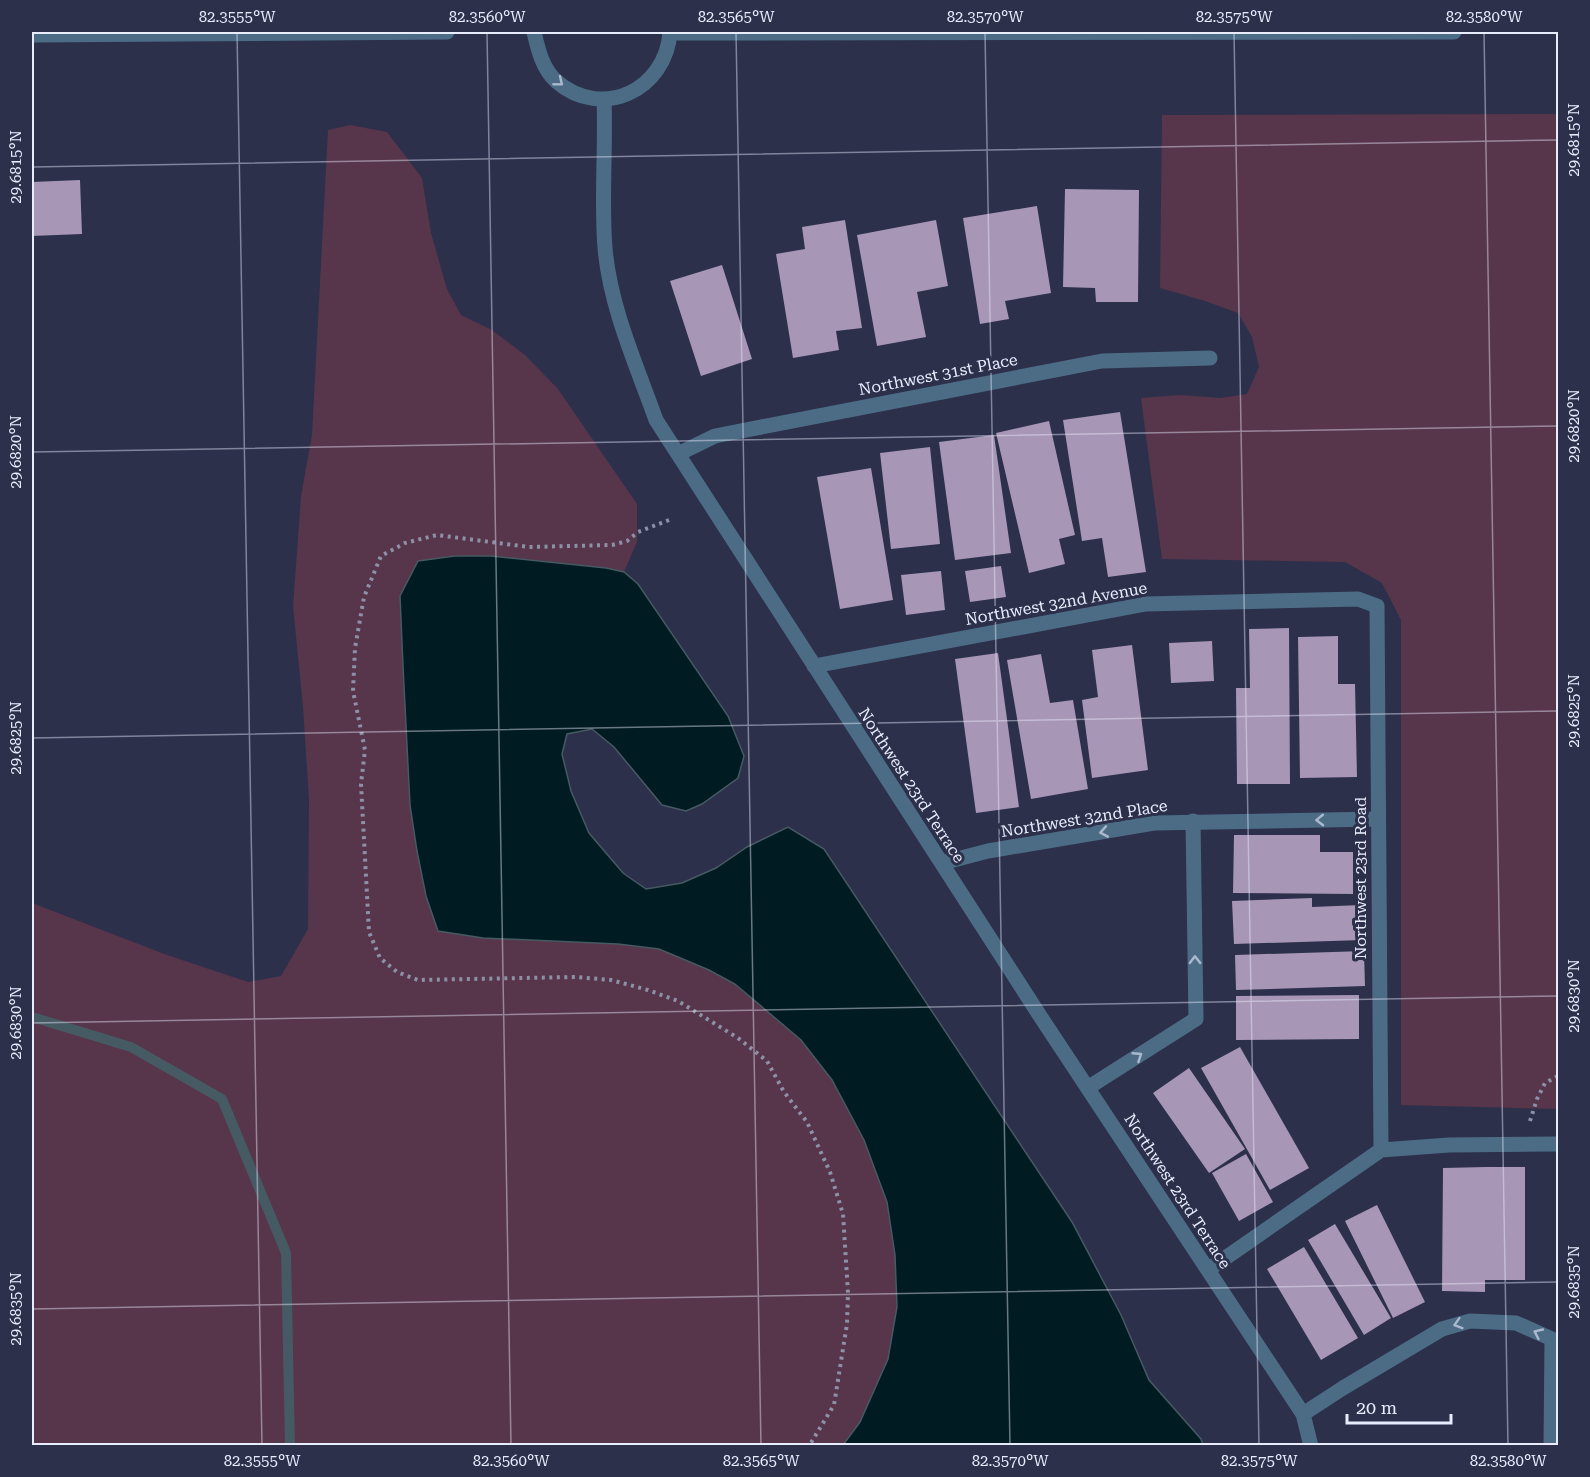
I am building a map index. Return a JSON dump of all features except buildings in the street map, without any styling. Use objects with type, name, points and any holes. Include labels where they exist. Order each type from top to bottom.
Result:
[{"type":"street","points":[[32,35],[447,32]]},
{"type":"street","points":[[534,32],[540,59],[555,81],[578,94],[604,100],[630,94],[651,79],[666,56],[670,32],[1454,32]]},
{"type":"street","name":"Northwest 23rd Terrace","points":[[604,100],[605,248],[613,293],[656,420],[1042,1019],[1303,1414],[1311,1446]]},
{"type":"street","name":"Northwest 31st Place","points":[[678,454],[715,436],[1102,361],[1210,358]]},
{"type":"street","name":"Northwest 32nd Avenue","points":[[814,666],[1146,603],[1358,599],[1377,606]]},
{"type":"street","name":"Northwest 23rd Road","points":[[1377,606],[1380,1150]]},
{"type":"street","name":"Northwest 32nd Place","points":[[942,863],[988,851],[1143,825],[1193,821],[1378,819]]},
{"type":"street","points":[[1089,1088],[1196,1019],[1193,821]]},
{"type":"street","points":[[1208,1270],[1380,1150],[1449,1144],[1558,1144]]},
{"type":"street","points":[[1303,1414],[1442,1329],[1470,1321],[1516,1323],[1552,1339],[1551,1446]]},
{"type":"path","points":[[669,520],[638,532],[627,541],[612,546],[529,548],[437,535],[405,543],[381,556],[364,597],[355,648],[353,691],[365,750],[361,784],[369,932],[380,958],[397,972],[418,980],[575,976],[611,980],[678,1001],[767,1060],[784,1092],[807,1122],[830,1172],[843,1214],[848,1293],[846,1334],[834,1405],[809,1446]]},
{"type":"path","points":[[1525,1144],[1537,1099],[1545,1083],[1558,1076]]},
{"type":"shaded area","points":[[1558,114],[1558,1109],[1401,1105],[1401,620],[1382,583],[1345,562],[1162,559],[1141,398],[1179,395],[1221,398],[1247,394],[1259,367],[1252,337],[1238,313],[1160,288],[1162,115]]},
{"type":"shaded area","points":[[350,125],[387,132],[422,178],[431,233],[447,289],[461,315],[492,330],[525,355],[558,389],[637,504],[637,542],[624,572],[574,564],[491,556],[455,556],[418,561],[400,596],[410,805],[426,896],[438,931],[483,938],[618,944],[659,949],[709,970],[735,984],[801,1040],[832,1080],[864,1140],[887,1202],[895,1255],[897,1307],[888,1359],[860,1422],[843,1446],[32,1445],[32,903],[167,955],[248,982],[281,976],[308,929],[309,799],[293,606],[301,496],[312,435],[328,130]]},
{"type":"shaded area","points":[[455,556],[491,556],[606,568],[624,572],[638,584],[728,716],[744,756],[738,778],[702,804],[686,811],[662,805],[614,747],[592,729],[567,734],[562,754],[571,791],[589,833],[623,873],[646,889],[682,883],[716,868],[747,847],[788,827],[824,849],[1072,1222],[1121,1315],[1149,1380],[1201,1439],[1203,1445],[843,1445],[860,1422],[888,1359],[897,1307],[895,1255],[887,1202],[864,1140],[832,1080],[801,1040],[735,984],[709,970],[659,949],[618,944],[483,938],[438,931],[426,896],[410,805],[400,596],[418,561]]},
{"type":"waterway","points":[[32,1017],[131,1047],[222,1099],[286,1253],[290,1446]]}]
